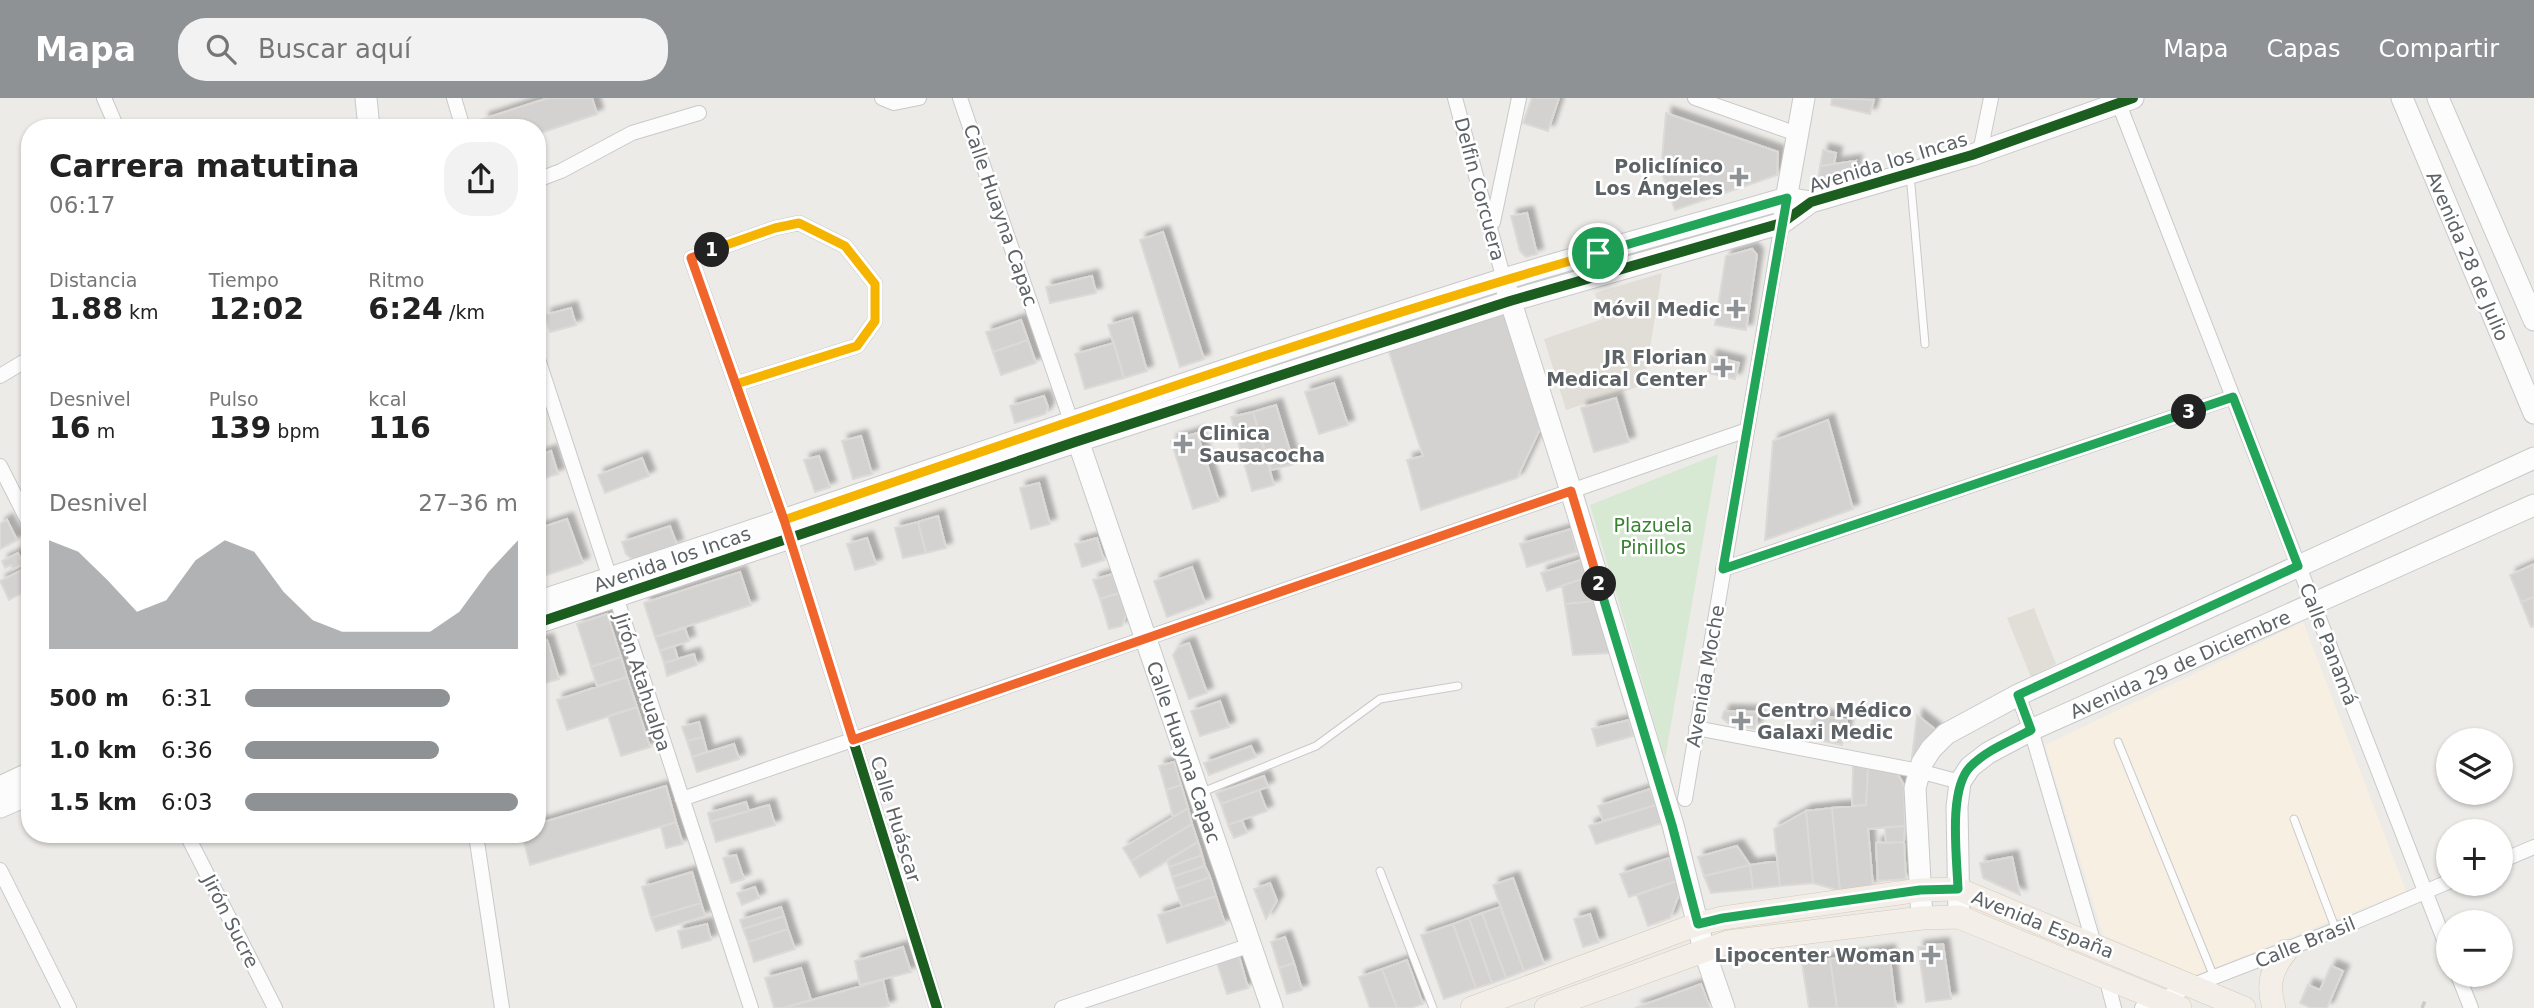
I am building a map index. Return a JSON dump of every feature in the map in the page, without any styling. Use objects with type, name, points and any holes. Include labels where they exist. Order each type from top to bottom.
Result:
[{"type":"main road","name":"Avenida España","points":[[1472,1008],[1698,924],[1723,918],[1920,890],[1958,889],[2244,1008]]},
{"type":"main road","name":"Avenida España","points":[[1546,1008],[1728,942],[1922,918],[1959,917],[2106,977],[2161,1005]]},
{"type":"main road","points":[[2274,1008],[2270,996],[2270,979],[2276,964],[2286,951]]},
{"type":"street","points":[[104,98],[113,119]]},
{"type":"street","points":[[366,98],[368,119]]},
{"type":"street","points":[[454,98],[460,119]]},
{"type":"street","points":[[883,98],[894,103],[919,98]]},
{"type":"street","name":"Calle Huayna Capac","points":[[960,98],[1272,1008]]},
{"type":"street","name":"Delfin Corcuera","points":[[1455,98],[1492,227],[1504,280]]},
{"type":"street","points":[[1492,227],[1519,98]]},
{"type":"street","points":[[1695,98],[1797,134]]},
{"type":"street","name":"Avenida Moche","points":[[1685,799],[1804,98]]},
{"type":"street","points":[[1980,152],[1991,98]]},
{"type":"street","name":"Avenida 28 de Julio","points":[[2402,98],[2534,413]]},
{"type":"street","name":"Avenida 28 de Julio","points":[[2438,98],[2534,320]]},
{"type":"street","name":"Avenida los Incas","points":[[546,620],[612,588],[787,529],[1078,441],[1510,301],[1782,223],[1811,202],[1980,152],[2126,101]]},
{"type":"street","name":"Calle Panamá","points":[[2126,101],[2233,397],[2436,920]]},
{"type":"street","points":[[546,177],[632,133],[699,113]]},
{"type":"street","name":"Avenida los Incas","points":[[787,529],[1071,421],[1504,280],[1787,198],[1811,202]]},
{"type":"street","name":"Calle Huáscar","points":[[736,384],[857,346],[875,321],[875,284],[845,246],[799,223],[775,228],[691,258],[787,529],[937,1008]]},
{"type":"street","points":[[1504,280],[1672,825],[1704,950],[1724,1008]]},
{"type":"street","points":[[0,376],[21,363]]},
{"type":"street","name":"Jirón Atahualpa","points":[[546,384],[751,1008]]},
{"type":"street","points":[[1723,569],[2233,397]]},
{"type":"street","points":[[682,799],[1747,430]]},
{"type":"street","name":"Avenida 29 de Diciembre","points":[[1922,918],[1915,788],[1919,771],[1931,749],[1946,734],[2018,695],[2534,458]]},
{"type":"street","points":[[0,466],[21,507]]},
{"type":"street","name":"Avenida 29 de Diciembre","points":[[1960,782],[1970,766],[2031,730],[2534,505]]},
{"type":"street","name":"Avenida los Incas","points":[[546,600],[612,588]]},
{"type":"street","points":[[2018,695],[2031,730],[2094,944]]},
{"type":"street","points":[[1696,729],[1919,771],[1960,782],[1957,807],[1959,917]]},
{"type":"street","points":[[0,787],[21,777]]},
{"type":"street","points":[[0,807],[21,798]]},
{"type":"street","name":"Jirón Sucre","points":[[191,843],[275,1008]]},
{"type":"street","points":[[477,843],[502,1008]]},
{"type":"street","points":[[2513,856],[2534,847]]},
{"type":"street","points":[[0,870],[69,1008]]},
{"type":"street","name":"Calle Brasil","points":[[2161,1005],[2191,986],[2286,951],[2436,887]]},
{"type":"street","points":[[1062,1008],[1251,945]]},
{"type":"street","points":[[2106,977],[2114,1008]]},
{"type":"street","points":[[2463,987],[2471,1008]]},
{"type":"lane","points":[[1910,173],[1925,344]]},
{"type":"lane","points":[[1199,793],[1316,746],[1380,699],[1458,686]]},
{"type":"lane","points":[[2118,742],[2214,978]]},
{"type":"lane","points":[[2294,819],[2336,930]]},
{"type":"lane","points":[[1380,871],[1433,1008]]},
{"type":"path","points":[[2422,1008],[2425,1001]]},
{"type":"shaded area","points":[[1662,273],[1644,385],[1566,410],[1544,339],[1603,319],[1595,293]]},
{"type":"shaded area","points":[[2034,608],[2056,664],[2031,677],[2007,618]]},
{"type":"shaded area","points":[[2303,622],[2406,891],[2196,975],[2103,935],[2045,745]]},
{"type":"green space","name":"Plazuela Pinillos","points":[[1718,454],[1665,759],[1590,505]]},
{"type":"building","points":[[548,98],[592,98],[597,114],[546,131],[546,119],[483,119]]},
{"type":"building","points":[[1532,98],[1559,98],[1548,131],[1523,123]]},
{"type":"building","points":[[1832,98],[1874,100],[1870,114],[1831,105]]},
{"type":"building","points":[[1666,113],[1778,152],[1777,175],[1675,210],[1661,171]]},
{"type":"building","points":[[1823,150],[1836,153],[1834,164],[1820,166]]},
{"type":"building","points":[[1856,161],[1852,176],[1823,184],[1818,181],[1820,166]]},
{"type":"building","points":[[1527,213],[1537,254],[1526,257],[1520,251],[1511,216]]},
{"type":"building","points":[[1163,232],[1204,359],[1180,367],[1140,240]]},
{"type":"building","points":[[1752,249],[1757,255],[1746,330],[1715,325],[1726,256]]},
{"type":"building","points":[[1092,276],[1096,293],[1050,303],[1046,287]]},
{"type":"building","points":[[571,308],[576,325],[550,332],[546,315]]},
{"type":"building","points":[[1503,311],[1542,425],[1517,478],[1421,510],[1407,460],[1423,456],[1388,349]]},
{"type":"building","points":[[1132,318],[1147,371],[1124,378],[1108,325]]},
{"type":"building","points":[[1021,320],[1028,340],[993,352],[986,332]]},
{"type":"building","points":[[1028,340],[1036,363],[1001,375],[993,352]]},
{"type":"building","points":[[1114,343],[1124,378],[1085,389],[1075,354]]},
{"type":"building","name":"JR Florian Medical Center","points":[[1711,356],[1739,363],[1735,379],[1708,373]]},
{"type":"building","points":[[1334,383],[1348,425],[1319,434],[1305,392]]},
{"type":"building","points":[[1044,396],[1048,407],[1045,414],[1015,423],[1010,406]]},
{"type":"building","points":[[1616,398],[1629,442],[1594,452],[1581,408]]},
{"type":"building","points":[[1276,405],[1294,464],[1271,470],[1253,412]]},
{"type":"building","points":[[1253,412],[1274,485],[1252,491],[1231,417]]},
{"type":"building","points":[[1828,420],[1853,509],[1765,540],[1773,441]]},
{"type":"building","points":[[1197,433],[1219,501],[1193,509],[1171,441]]},
{"type":"building","points":[[861,436],[872,474],[853,479],[842,441]]},
{"type":"building","points":[[551,451],[558,474],[546,477],[546,453]]},
{"type":"building","points":[[819,456],[830,487],[815,492],[804,460]]},
{"type":"building","points":[[642,458],[649,476],[605,493],[598,475]]},
{"type":"building","points":[[1039,483],[1050,524],[1031,529],[1020,488]]},
{"type":"building","points":[[938,516],[946,548],[926,553],[918,522]]},
{"type":"building","points":[[567,519],[583,563],[546,575],[546,526]]},
{"type":"building","points":[[7,520],[17,540],[0,549],[0,524]]},
{"type":"building","points":[[918,522],[926,553],[903,558],[895,528]]},
{"type":"building","points":[[670,526],[677,545],[633,560],[626,554],[622,542]]},
{"type":"building","points":[[1571,529],[1577,552],[1527,567],[1520,544]]},
{"type":"building","points":[[867,538],[876,564],[855,570],[847,544]]},
{"type":"building","points":[[1097,538],[1104,560],[1082,567],[1075,544]]},
{"type":"building","points":[[18,553],[21,565],[13,569],[11,565],[5,568],[2,561]]},
{"type":"building","points":[[1581,560],[1587,577],[1547,591],[1541,573]]},
{"type":"building","points":[[2534,564],[2534,597],[2521,602],[2510,575]]},
{"type":"building","points":[[1192,567],[1205,603],[1167,617],[1154,581]]},
{"type":"building","points":[[21,570],[21,594],[9,600],[0,581]]},
{"type":"building","points":[[740,572],[751,605],[655,637],[644,603]]},
{"type":"building","points":[[1112,574],[1119,593],[1100,599],[1093,580]]},
{"type":"building","points":[[1587,577],[1595,601],[1565,604],[1562,586]]},
{"type":"building","points":[[1119,593],[1126,615],[1122,626],[1109,629],[1100,599]]},
{"type":"building","points":[[2534,597],[2534,626],[2531,627],[2521,602]]},
{"type":"building","points":[[1595,601],[1611,653],[1573,655],[1565,604]]},
{"type":"building","points":[[607,614],[621,657],[591,667],[577,624]]},
{"type":"building","points":[[685,628],[689,641],[660,651],[655,637]]},
{"type":"building","points":[[546,640],[559,679],[546,683]]},
{"type":"building","points":[[1189,643],[1207,693],[1189,699],[1173,655],[1178,647]]},
{"type":"building","points":[[674,646],[678,659],[664,663],[660,651]]},
{"type":"building","points":[[694,654],[697,665],[667,676],[664,663]]},
{"type":"building","points":[[621,657],[627,677],[597,686],[591,667]]},
{"type":"building","points":[[627,677],[637,707],[567,730],[557,700]]},
{"type":"building","points":[[1220,701],[1229,727],[1200,736],[1191,711]]},
{"type":"building","points":[[637,707],[650,747],[621,756],[608,716]]},
{"type":"building","name":"Centro Médico Galaxi Medic","points":[[1724,711],[1758,712],[1755,729],[1728,723],[1722,718]]},
{"type":"building","points":[[1813,714],[1847,720],[1842,745],[1809,738]]},
{"type":"building","points":[[1917,715],[1936,730],[1918,758],[1912,757]]},
{"type":"building","points":[[1629,720],[1633,736],[1597,746],[1592,729]]},
{"type":"building","points":[[699,722],[703,737],[687,741],[682,727]]},
{"type":"building","points":[[703,737],[707,752],[692,757],[687,741]]},
{"type":"building","points":[[734,744],[739,759],[697,772],[692,757]]},
{"type":"building","points":[[1251,746],[1256,757],[1209,775],[1204,763]]},
{"type":"building","points":[[1174,762],[1181,785],[1166,790],[1159,766]]},
{"type":"building","points":[[1853,765],[1868,768],[1866,805],[1852,806]]},
{"type":"building","points":[[1868,768],[1897,773],[1904,785],[1905,826],[1868,829],[1873,886],[1840,891],[1832,808],[1866,805]]},
{"type":"building","points":[[1264,776],[1268,787],[1221,804],[1216,793]]},
{"type":"building","points":[[1181,785],[1188,808],[1173,817],[1166,790]]},
{"type":"building","points":[[666,786],[676,822],[530,865],[524,843],[546,843],[546,821]]},
{"type":"building","points":[[1650,789],[1656,805],[1603,821],[1598,806]]},
{"type":"building","points":[[1259,790],[1267,811],[1228,825],[1221,804]]},
{"type":"building","points":[[746,802],[749,811],[710,822],[708,813]]},
{"type":"building","points":[[769,805],[775,825],[716,842],[710,822]]},
{"type":"building","points":[[1656,805],[1662,823],[1596,844],[1589,826]]},
{"type":"building","points":[[1188,808],[1192,824],[1131,861],[1123,848]]},
{"type":"building","points":[[1832,808],[1840,891],[1813,883],[1806,811]]},
{"type":"building","points":[[1806,811],[1813,883],[1780,886],[1774,829]]},
{"type":"building","points":[[1242,820],[1247,833],[1234,838],[1228,825]]},
{"type":"building","points":[[676,822],[683,844],[666,848],[661,827]]},
{"type":"building","points":[[1192,824],[1198,842],[1140,877],[1131,861]]},
{"type":"building","points":[[1905,826],[1904,842],[1886,843],[1885,827]]},
{"type":"building","points":[[1198,842],[1202,855],[1169,867],[1167,860]]},
{"type":"building","points":[[1904,842],[1906,879],[1878,881],[1876,843]]},
{"type":"building","points":[[1737,846],[1750,865],[1704,876],[1698,857]]},
{"type":"building","points":[[736,855],[744,879],[731,883],[723,858]]},
{"type":"building","points":[[1202,855],[1205,866],[1172,877],[1169,867]]},
{"type":"building","points":[[2012,857],[2020,895],[1983,878],[1980,863]]},
{"type":"building","points":[[1669,858],[1677,881],[1629,897],[1620,874]]},
{"type":"building","points":[[1777,861],[1780,886],[1753,889],[1750,865]]},
{"type":"building","points":[[1750,865],[1753,889],[1711,893],[1704,876]]},
{"type":"building","points":[[1205,866],[1210,877],[1176,889],[1172,877]]},
{"type":"building","points":[[692,872],[701,903],[651,918],[642,887]]},
{"type":"building","points":[[1210,877],[1216,896],[1182,907],[1176,889]]},
{"type":"building","points":[[1513,878],[1544,964],[1524,971],[1493,885]]},
{"type":"building","points":[[1677,881],[1680,892],[1670,918],[1648,926],[1637,895]]},
{"type":"building","points":[[1270,883],[1277,901],[1266,919],[1254,889]]},
{"type":"building","points":[[755,887],[759,898],[742,905],[737,893]]},
{"type":"building","points":[[1216,896],[1225,924],[1167,943],[1158,915]]},
{"type":"building","points":[[701,903],[705,916],[656,931],[651,918]]},
{"type":"building","points":[[781,907],[784,916],[743,929],[740,920]]},
{"type":"building","points":[[1500,907],[1524,971],[1506,978],[1482,913]]},
{"type":"building","points":[[1482,913],[1506,978],[1492,983],[1469,918]]},
{"type":"building","points":[[1590,914],[1599,942],[1583,947],[1574,919]]},
{"type":"building","points":[[784,916],[788,929],[748,942],[743,929]]},
{"type":"building","points":[[1469,918],[1492,983],[1476,988],[1453,924]]},
{"type":"building","points":[[707,924],[711,940],[682,948],[678,931]]},
{"type":"building","points":[[1453,924],[1476,988],[1444,999],[1421,935]]},
{"type":"building","points":[[788,929],[795,949],[754,962],[748,942]]},
{"type":"building","points":[[1285,937],[1294,963],[1279,968],[1271,942]]},
{"type":"building","points":[[1943,944],[1951,999],[1926,1002],[1918,947]]},
{"type":"building","points":[[903,947],[911,972],[860,985],[855,961]]},
{"type":"building","points":[[1889,951],[1896,1008],[1837,1008],[1830,959]]},
{"type":"building","points":[[1239,956],[1248,988],[1227,994],[1217,963]]},
{"type":"building","points":[[1830,959],[1837,1008],[1809,1008],[1802,963]]},
{"type":"building","points":[[1407,960],[1423,1004],[1411,1008],[1397,1008],[1382,969]]},
{"type":"building","points":[[1294,963],[1302,990],[1287,994],[1279,968]]},
{"type":"building","points":[[2331,966],[2343,971],[2327,1008],[2311,1008],[2300,1003],[2308,985],[2320,990]]},
{"type":"building","points":[[801,968],[811,1000],[774,1008],[765,978]]},
{"type":"building","points":[[1382,969],[1397,1008],[1370,1008],[1359,977]]},
{"type":"building","points":[[883,980],[889,1006],[783,1008]]},
{"type":"building","points":[[1701,984],[1710,1008],[1635,1008]]},
{"type":"cycle path","points":[[546,620],[1078,441],[1510,301],[1782,223],[1811,202],[1972,155],[2133,98]]},
{"type":"cycle path","points":[[736,384],[857,346],[875,321],[875,284],[845,246],[799,223],[775,228],[691,258],[784,520],[937,1008]]},
{"type":"place","name":"Policlínico Los Ángeles","points":[[1739,177]]},
{"type":"place","name":"Móvil Medic","points":[[1736,309]]},
{"type":"place","name":"JR Florian Medical Center","points":[[1723,368]]},
{"type":"place","name":"Clinica Sausacocha","points":[[1183,444]]},
{"type":"place","name":"Centro Médico Galaxi Medic","points":[[1741,721]]},
{"type":"place","name":"Lipocenter Woman","points":[[1931,955]]},
{"type":"route","points":[[1598,253],[1504,280],[1071,421],[784,520],[736,384],[857,346],[875,321],[875,284],[845,246],[799,223],[775,228],[691,258],[784,520],[853,740],[1571,491],[1672,825],[1698,924],[1723,918],[1920,890],[1958,889],[1957,807],[1960,782],[1970,766],[2031,730],[2018,695],[2298,566],[2233,397],[1723,569],[1787,198],[1598,253]]}]
